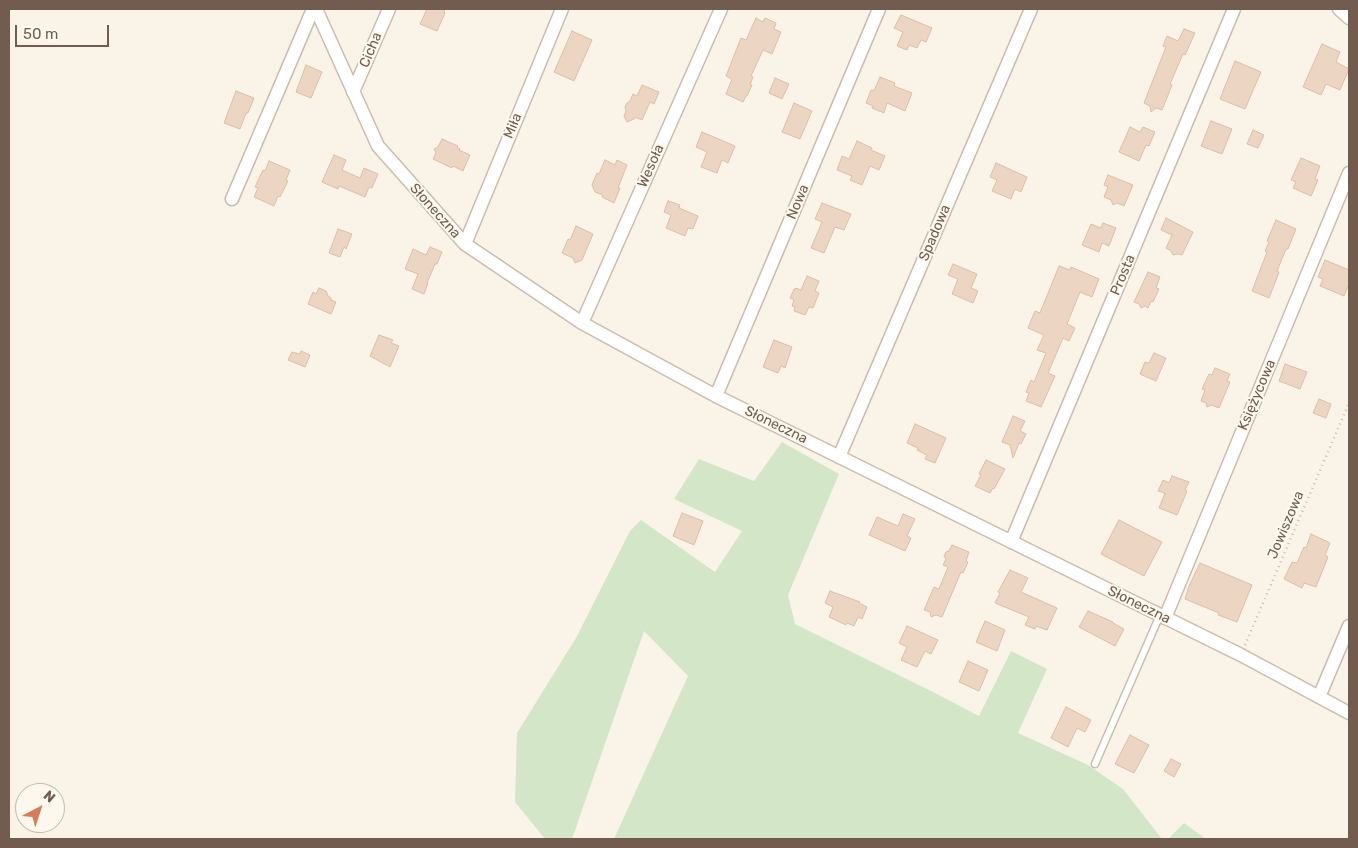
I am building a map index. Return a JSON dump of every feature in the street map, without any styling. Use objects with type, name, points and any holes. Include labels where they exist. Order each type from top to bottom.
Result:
[{"type":"street","name":"Słoneczna","points":[[315,9],[378,146],[465,244],[582,323],[716,396],[1241,655],[1349,713]]},
{"type":"street","points":[[232,199],[315,9]]},
{"type":"street","name":"Cicha","points":[[354,92],[389,9]]},
{"type":"street","name":"Miła","points":[[465,244],[562,9]]},
{"type":"street","name":"Wesoła","points":[[582,323],[721,9]]},
{"type":"street","name":"Nowa","points":[[716,396],[879,9]]},
{"type":"street","name":"Spadowa","points":[[839,457],[1031,9]]},
{"type":"street","name":"Prosta","points":[[1011,542],[1234,9]]},
{"type":"street","points":[[1339,9],[1349,18]]},
{"type":"street","name":"Księżycowa","points":[[1162,617],[1349,173]]},
{"type":"street","points":[[1319,696],[1349,626]]},
{"type":"lane","points":[[1094,764],[1162,617]]},
{"type":"path","name":"Jowiszowa","points":[[1241,655],[1349,403]]},
{"type":"green space","points":[[782,442],[839,474],[788,595],[795,624],[979,716],[1011,651],[1047,669],[1018,733],[1088,765],[1123,789],[1162,839],[614,839],[688,676],[644,631],[572,839],[545,839],[515,802],[517,733],[576,638],[630,531],[641,520],[715,572],[742,531],[674,499],[699,459],[754,481]]},
{"type":"green space","points":[[1184,823],[1206,839],[1168,839]]},
{"type":"building","points":[[427,9],[445,9],[437,31],[420,24]]},
{"type":"building","points":[[901,15],[932,28],[926,42],[921,40],[917,48],[909,45],[907,50],[897,46],[903,32],[894,28]]},
{"type":"building","points":[[756,18],[763,22],[765,18],[776,23],[774,29],[781,32],[772,54],[763,50],[751,76],[753,77],[750,85],[752,85],[743,102],[726,94],[732,79],[726,76],[741,38],[746,40]]},
{"type":"building","points":[[1184,29],[1195,33],[1185,55],[1183,54],[1170,84],[1172,85],[1162,110],[1156,108],[1151,112],[1150,106],[1144,103],[1166,47],[1163,46],[1167,36],[1178,41]]},
{"type":"building","points":[[572,31],[592,40],[574,81],[554,72]]},
{"type":"building","points":[[1322,44],[1340,52],[1336,62],[1349,69],[1340,90],[1326,84],[1321,95],[1303,87]]},
{"type":"building","points":[[1235,61],[1261,72],[1245,109],[1220,99]]},
{"type":"building","points":[[306,65],[322,72],[311,98],[296,92]]},
{"type":"building","points":[[880,77],[895,83],[894,86],[912,93],[905,111],[887,103],[884,113],[866,103],[871,90],[874,91]]},
{"type":"building","points":[[775,78],[789,84],[782,99],[769,93]]},
{"type":"building","points":[[642,85],[659,92],[654,104],[650,102],[642,120],[635,117],[627,122],[624,116],[625,107],[633,94],[637,96]]},
{"type":"building","points":[[236,91],[254,98],[240,129],[224,123]]},
{"type":"building","points":[[794,103],[812,111],[800,139],[782,132]]},
{"type":"building","points":[[1211,121],[1232,129],[1222,154],[1201,146]]},
{"type":"building","points":[[1130,127],[1140,132],[1143,127],[1155,132],[1149,146],[1146,145],[1139,161],[1119,152]]},
{"type":"building","points":[[1253,130],[1264,135],[1258,148],[1247,144]]},
{"type":"building","points":[[702,132],[735,146],[728,163],[722,160],[717,173],[701,167],[707,152],[696,147]]},
{"type":"building","points":[[442,139],[458,146],[459,150],[470,155],[463,171],[433,159],[436,153],[434,149],[438,147]]},
{"type":"building","points":[[857,141],[885,156],[879,170],[870,166],[862,185],[850,180],[852,176],[837,170],[842,156],[849,159]]},
{"type":"building","points":[[334,155],[346,160],[342,170],[360,178],[364,168],[378,174],[372,188],[369,187],[365,197],[339,186],[338,189],[322,182]]},
{"type":"building","points":[[1301,158],[1320,166],[1315,179],[1318,180],[1311,196],[1293,188],[1296,182],[1291,180]]},
{"type":"building","points":[[605,160],[615,165],[617,160],[627,165],[614,203],[595,192],[592,185]]},
{"type":"building","points":[[269,161],[290,170],[286,180],[288,181],[274,206],[254,197],[258,188],[255,187]]},
{"type":"building","points":[[996,163],[1027,177],[1021,192],[1015,189],[1011,199],[992,191],[997,180],[990,177]]},
{"type":"building","points":[[1108,175],[1133,185],[1124,206],[1117,203],[1113,205],[1111,200],[1104,197],[1108,187],[1104,185]]},
{"type":"building","points":[[668,201],[680,205],[679,208],[698,216],[693,229],[688,228],[685,236],[666,228],[671,215],[664,212]]},
{"type":"building","points":[[822,203],[851,214],[844,230],[835,227],[824,253],[811,248],[822,222],[815,219]]},
{"type":"building","points":[[1166,218],[1193,232],[1182,255],[1173,255],[1166,248],[1172,235],[1161,230]]},
{"type":"building","points":[[1276,220],[1296,229],[1277,271],[1279,272],[1269,298],[1252,291],[1267,252],[1265,251],[1269,242],[1267,241]]},
{"type":"building","points":[[1103,223],[1116,228],[1109,246],[1102,243],[1099,252],[1082,245],[1091,224],[1101,228]]},
{"type":"building","points":[[576,226],[593,234],[582,260],[575,263],[573,258],[562,253]]},
{"type":"building","points":[[338,229],[352,234],[346,249],[344,247],[340,257],[329,253]]},
{"type":"building","points":[[430,247],[442,252],[437,264],[435,264],[424,294],[412,289],[418,274],[405,269],[413,249],[426,255]]},
{"type":"building","points":[[1325,260],[1349,270],[1349,284],[1344,296],[1320,286],[1323,279],[1318,277]]},
{"type":"building","points":[[953,264],[977,274],[971,288],[978,291],[973,303],[952,294],[958,279],[948,275]]},
{"type":"building","points":[[1059,266],[1070,270],[1071,267],[1099,279],[1092,297],[1080,292],[1067,324],[1075,328],[1069,341],[1063,338],[1048,373],[1055,376],[1041,407],[1026,401],[1029,393],[1026,392],[1031,380],[1034,382],[1046,353],[1037,350],[1044,335],[1028,328],[1035,311],[1040,313]]},
{"type":"building","points":[[1148,272],[1160,277],[1156,288],[1159,289],[1148,308],[1145,306],[1141,308],[1139,304],[1134,302]]},
{"type":"building","points":[[807,276],[819,281],[815,291],[819,293],[813,308],[809,307],[805,315],[794,311],[795,307],[792,306],[794,300],[790,298],[794,289],[801,290]]},
{"type":"building","points":[[319,288],[326,291],[331,300],[336,302],[331,314],[308,304],[313,292],[316,294]]},
{"type":"building","points":[[379,335],[393,340],[391,343],[399,346],[390,367],[370,356]]},
{"type":"building","points":[[774,340],[792,347],[785,368],[781,366],[778,373],[763,367]]},
{"type":"building","points":[[301,351],[310,355],[305,367],[288,360],[292,352],[300,354]]},
{"type":"building","points":[[1154,353],[1166,358],[1156,381],[1140,374],[1145,362],[1149,363]]},
{"type":"building","points":[[1285,364],[1307,372],[1300,389],[1279,381]]},
{"type":"building","points":[[1215,368],[1230,374],[1227,381],[1230,382],[1219,408],[1211,405],[1207,407],[1206,403],[1201,401],[1205,390],[1202,389],[1209,374],[1212,375]]},
{"type":"building","points":[[1319,399],[1331,404],[1326,418],[1313,413]]},
{"type":"building","points":[[1013,416],[1025,421],[1020,431],[1026,434],[1021,444],[1019,443],[1013,458],[1010,445],[1002,442]]},
{"type":"building","points":[[915,424],[946,438],[935,463],[925,459],[927,455],[907,443]]},
{"type":"building","points":[[986,460],[1005,469],[990,493],[975,486]]},
{"type":"building","points":[[1172,476],[1189,482],[1177,515],[1159,508],[1165,493],[1158,491],[1163,480],[1169,483]]},
{"type":"building","points":[[682,513],[703,521],[694,545],[673,536]]},
{"type":"building","points":[[903,514],[915,519],[907,536],[911,538],[905,551],[869,535],[877,517],[898,526]]},
{"type":"building","points":[[1119,520],[1162,542],[1144,576],[1101,554]]},
{"type":"building","points":[[1311,534],[1330,543],[1325,555],[1328,557],[1316,587],[1304,583],[1302,588],[1284,579],[1292,562],[1297,563],[1304,547],[1306,548]]},
{"type":"building","points":[[952,545],[969,552],[966,561],[968,562],[963,573],[961,572],[942,617],[936,615],[931,617],[930,612],[924,610],[934,587],[939,589],[948,567],[943,565],[946,559],[944,556]]},
{"type":"building","points":[[1200,563],[1252,585],[1237,622],[1185,599]]},
{"type":"building","points":[[1010,570],[1028,578],[1021,592],[1057,608],[1047,630],[1036,626],[1035,629],[1025,625],[1029,617],[995,603],[1000,593],[998,592]]},
{"type":"building","points":[[830,591],[860,602],[867,607],[862,619],[858,617],[854,626],[847,623],[846,625],[829,617],[833,607],[825,603]]},
{"type":"building","points":[[1088,611],[1124,629],[1115,646],[1079,627]]},
{"type":"building","points":[[985,621],[1005,630],[997,651],[976,642]]},
{"type":"building","points":[[907,626],[938,640],[931,654],[925,651],[917,667],[901,660],[907,647],[899,643]]},
{"type":"building","points":[[968,661],[988,670],[979,691],[959,682]]},
{"type":"building","points":[[1066,707],[1091,720],[1085,732],[1077,728],[1068,747],[1051,738]]},
{"type":"building","points":[[1130,735],[1149,745],[1134,773],[1115,764]]},
{"type":"building","points":[[1171,759],[1181,764],[1174,777],[1164,771]]}]
